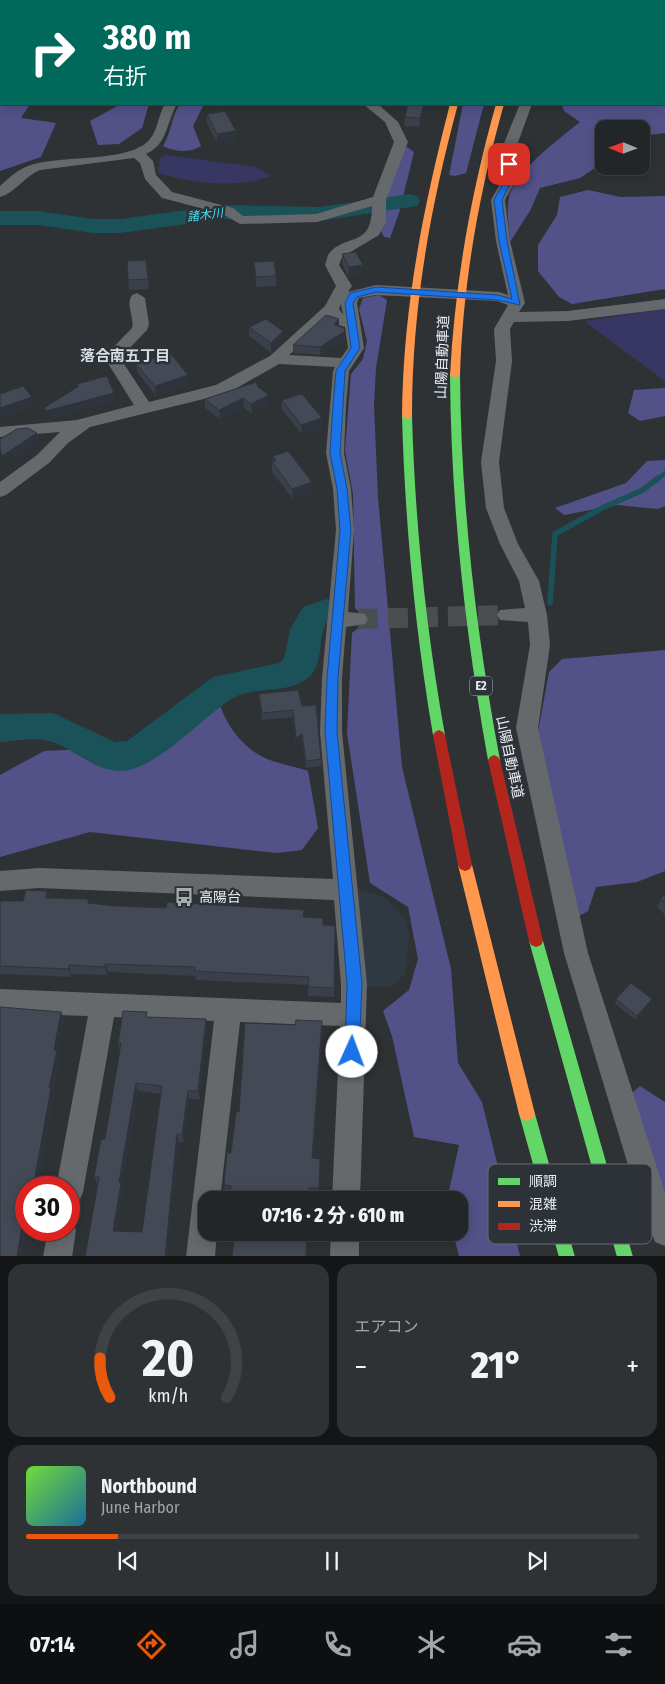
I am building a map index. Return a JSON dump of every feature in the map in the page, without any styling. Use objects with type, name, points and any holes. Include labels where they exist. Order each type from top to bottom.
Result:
[{"type":"highway","points":[[454,105],[428,204],[418,262],[410,329],[408,409],[409,498],[417,600],[433,717],[464,863],[503,1024],[542,1164]]},
{"type":"highway","name":"山陽自動車道","points":[[500,105],[474,210],[456,328],[455,404],[458,503],[468,601],[485,715],[516,854],[560,1028],[599,1164]]},
{"type":"street","points":[[0,193],[20,175],[36,167],[59,162],[137,154],[152,146],[160,136],[164,114],[170,105]]},
{"type":"street","points":[[0,432],[78,426],[222,389],[276,359],[282,350],[304,335],[323,313],[332,309],[344,286],[332,265],[335,255],[372,235],[379,222],[379,200],[401,142],[399,132],[378,108],[371,105]]},
{"type":"street","points":[[526,105],[509,148],[508,182],[498,200],[508,306],[502,330],[504,361],[490,462],[495,508],[509,544],[529,581],[537,614],[540,645],[527,728],[528,737],[576,953],[641,1164]]},
{"type":"street","points":[[137,154],[146,161],[150,176],[168,195],[203,206],[228,211],[240,220],[317,218],[379,200]]},
{"type":"street","points":[[346,1191],[354,984],[331,732],[332,678],[348,620],[346,530],[342,489],[335,453],[341,371],[356,348],[354,325],[349,303],[353,295],[376,290],[508,306],[568,316],[630,310],[665,304]]},
{"type":"street","points":[[137,298],[138,316],[141,324],[139,330],[112,358],[144,408]]},
{"type":"street","points":[[332,309],[339,320],[354,325]]},
{"type":"street","points":[[276,359],[345,363]]},
{"type":"street","points":[[0,490],[43,460],[78,426]]},
{"type":"street","points":[[507,615],[537,614]]},
{"type":"street","points":[[0,881],[39,878],[346,890]]},
{"type":"street","points":[[0,1001],[353,1015]]},
{"type":"street","points":[[72,1176],[103,1006]]},
{"type":"street","points":[[207,1191],[228,1011]]},
{"type":"street","points":[[652,1196],[665,1232]]},
{"type":"street","points":[[57,1256],[60,1241]]},
{"type":"street","points":[[200,1256],[202,1241]]},
{"type":"street","points":[[344,1256],[345,1241]]},
{"type":"shaded area","points":[[0,105],[29,105],[21,118],[56,123],[41,157],[0,171]]},
{"type":"shaded area","points":[[119,105],[149,105],[142,128],[119,144],[98,145],[90,121]]},
{"type":"shaded area","points":[[180,105],[204,105],[193,126],[201,146],[187,151],[163,146]]},
{"type":"shaded area","points":[[463,105],[484,105],[466,173],[455,176],[449,175]]},
{"type":"shaded area","points":[[562,105],[665,105],[665,133],[650,135],[650,120],[595,120],[595,168],[580,178],[540,188],[530,211],[510,242],[508,203],[516,182],[532,163],[580,122],[564,111]]},
{"type":"shaded area","points":[[407,147],[414,152],[399,213],[390,238],[384,237],[381,231],[385,223],[385,201],[404,150]]},
{"type":"shaded area","points":[[167,155],[256,167],[271,176],[257,180],[229,183],[186,180],[158,173],[160,158]]},
{"type":"shaded area","points":[[588,190],[621,197],[665,196],[665,289],[572,304],[559,297],[538,271],[538,245],[557,215],[560,197]]},
{"type":"shaded area","points":[[379,295],[387,300],[376,368],[374,405],[378,497],[402,767],[451,969],[458,1063],[482,1102],[497,1164],[488,1164],[488,1244],[517,1244],[520,1256],[459,1256],[455,1241],[468,1241],[468,1191],[449,1191],[459,1145],[414,1137],[392,1036],[383,1011],[409,990],[418,959],[408,907],[370,883],[347,733],[352,633],[362,625],[362,614],[355,608],[353,494],[345,450],[351,374],[363,359],[367,341],[359,309],[363,298]]},
{"type":"shaded area","points":[[665,309],[665,381],[584,321]]},
{"type":"shaded area","points":[[665,388],[665,416],[640,421],[628,413],[634,390]]},
{"type":"shaded area","points":[[665,460],[665,506],[658,509],[617,505],[564,515],[555,508],[626,483],[647,461]]},
{"type":"shaded area","points":[[665,650],[665,871],[637,882],[596,887],[588,911],[579,916],[538,732],[549,672],[562,659]]},
{"type":"shaded area","points":[[203,693],[217,694],[227,722],[246,746],[254,752],[274,761],[308,771],[318,828],[302,850],[277,853],[90,832],[0,857],[0,775],[44,751],[87,749],[118,763],[141,758],[174,707]]},
{"type":"shaded area","points":[[357,889],[384,897],[406,919],[409,936],[406,973],[392,987],[361,987]]},
{"type":"shaded area","points":[[640,1086],[665,1102],[665,1198],[632,1093]]},
{"type":"building","points":[[408,105],[424,105],[420,118],[405,117]]},
{"type":"building","points":[[225,111],[236,131],[217,134],[207,114]]},
{"type":"building","points":[[356,252],[363,265],[349,267],[342,254]]},
{"type":"building","points":[[146,260],[148,279],[128,280],[127,261]]},
{"type":"building","points":[[274,261],[276,276],[256,277],[254,262]]},
{"type":"building","points":[[326,315],[339,319],[334,324],[345,329],[345,331],[320,347],[293,345]]},
{"type":"building","points":[[266,319],[283,331],[271,343],[249,327]]},
{"type":"building","points":[[170,353],[188,375],[155,386],[136,364]]},
{"type":"building","points":[[107,376],[114,393],[46,411],[44,408],[79,386],[77,384]]},
{"type":"building","points":[[256,382],[258,387],[269,395],[251,404],[243,398],[219,410],[205,399]]},
{"type":"building","points":[[23,386],[32,397],[0,408],[0,394]]},
{"type":"building","points":[[302,394],[322,418],[301,425],[282,400]]},
{"type":"building","points":[[28,428],[37,433],[2,456],[0,439],[17,429]]},
{"type":"building","points":[[288,451],[312,482],[292,489],[272,462],[276,461],[273,456]]},
{"type":"building","points":[[298,690],[302,706],[316,705],[321,759],[306,761],[302,734],[296,738],[293,710],[262,713],[259,694]]},
{"type":"building","points":[[26,890],[47,891],[46,898],[88,899],[88,903],[116,906],[166,908],[167,902],[304,910],[303,917],[323,918],[323,925],[335,926],[334,988],[308,987],[309,977],[194,971],[195,967],[105,964],[105,967],[69,965],[68,969],[0,966],[0,901],[23,901]]},
{"type":"building","points":[[631,983],[652,999],[637,1016],[616,999]]},
{"type":"building","points":[[0,1007],[61,1012],[54,1050],[57,1050],[35,1176],[15,1176],[15,1241],[20,1241],[17,1256],[0,1256]]},
{"type":"building","points":[[123,1011],[147,1012],[146,1017],[206,1019],[198,1091],[188,1091],[182,1135],[177,1134],[165,1256],[85,1256],[99,1177],[94,1177],[101,1139],[105,1139],[121,1043],[118,1043]],"holes":[[[136,1083],[162,1086],[142,1232],[113,1231],[121,1183],[119,1182]]]},
{"type":"building","points":[[296,1020],[322,1021],[312,1158],[320,1159],[319,1188],[309,1188],[309,1191],[230,1191],[231,1186],[224,1185],[227,1153],[231,1153],[236,1112],[239,1112],[245,1023],[295,1025]]},
{"type":"building","points":[[234,1241],[307,1241],[306,1256],[232,1256]]},
{"type":"waterway","name":"諸木川","points":[[0,218],[38,218],[93,226],[120,226],[224,212],[320,214],[409,201]]},
{"type":"waterway","points":[[657,480],[665,473]]},
{"type":"waterway","points":[[550,603],[555,534],[602,508],[643,490],[658,478]]},
{"type":"waterway","points":[[0,728],[53,727],[107,754],[120,757],[138,752],[225,686],[288,674],[300,665],[306,630],[314,615],[326,611]]},
{"type":"tunnel","points":[[358,619],[507,615]]},
{"type":"traffic: fast","points":[[455,375],[455,424],[460,520],[470,616],[494,760]]},
{"type":"traffic: fast","points":[[407,416],[416,576],[426,656],[439,735]]},
{"type":"traffic: fast","points":[[536,941],[599,1164]]},
{"type":"traffic: fast","points":[[527,1114],[541,1164]]},
{"type":"traffic: fast","points":[[563,1244],[567,1256]]},
{"type":"traffic: fast","points":[[621,1244],[625,1256]]},
{"type":"traffic: slow","points":[[407,416],[407,376],[419,258],[426,220],[454,105]]},
{"type":"traffic: slow","points":[[455,375],[459,306],[468,238],[482,171],[500,105]]},
{"type":"traffic: slow","points":[[465,865],[527,1114]]},
{"type":"traffic: jam","points":[[439,735],[465,865]]},
{"type":"traffic: jam","points":[[494,760],[536,941]]},
{"type":"place","name":"高陽台","points":[[184,897]]},
{"type":"district","name":"落合南五丁目","points":[[125,356]]},
{"type":"route","points":[[352,1052],[354,984],[331,732],[332,678],[346,530],[342,489],[335,453],[338,406],[341,371],[356,348],[354,325],[349,303],[353,295],[361,291],[376,290],[498,297],[517,304],[503,241],[498,200],[508,182],[509,164]]}]
